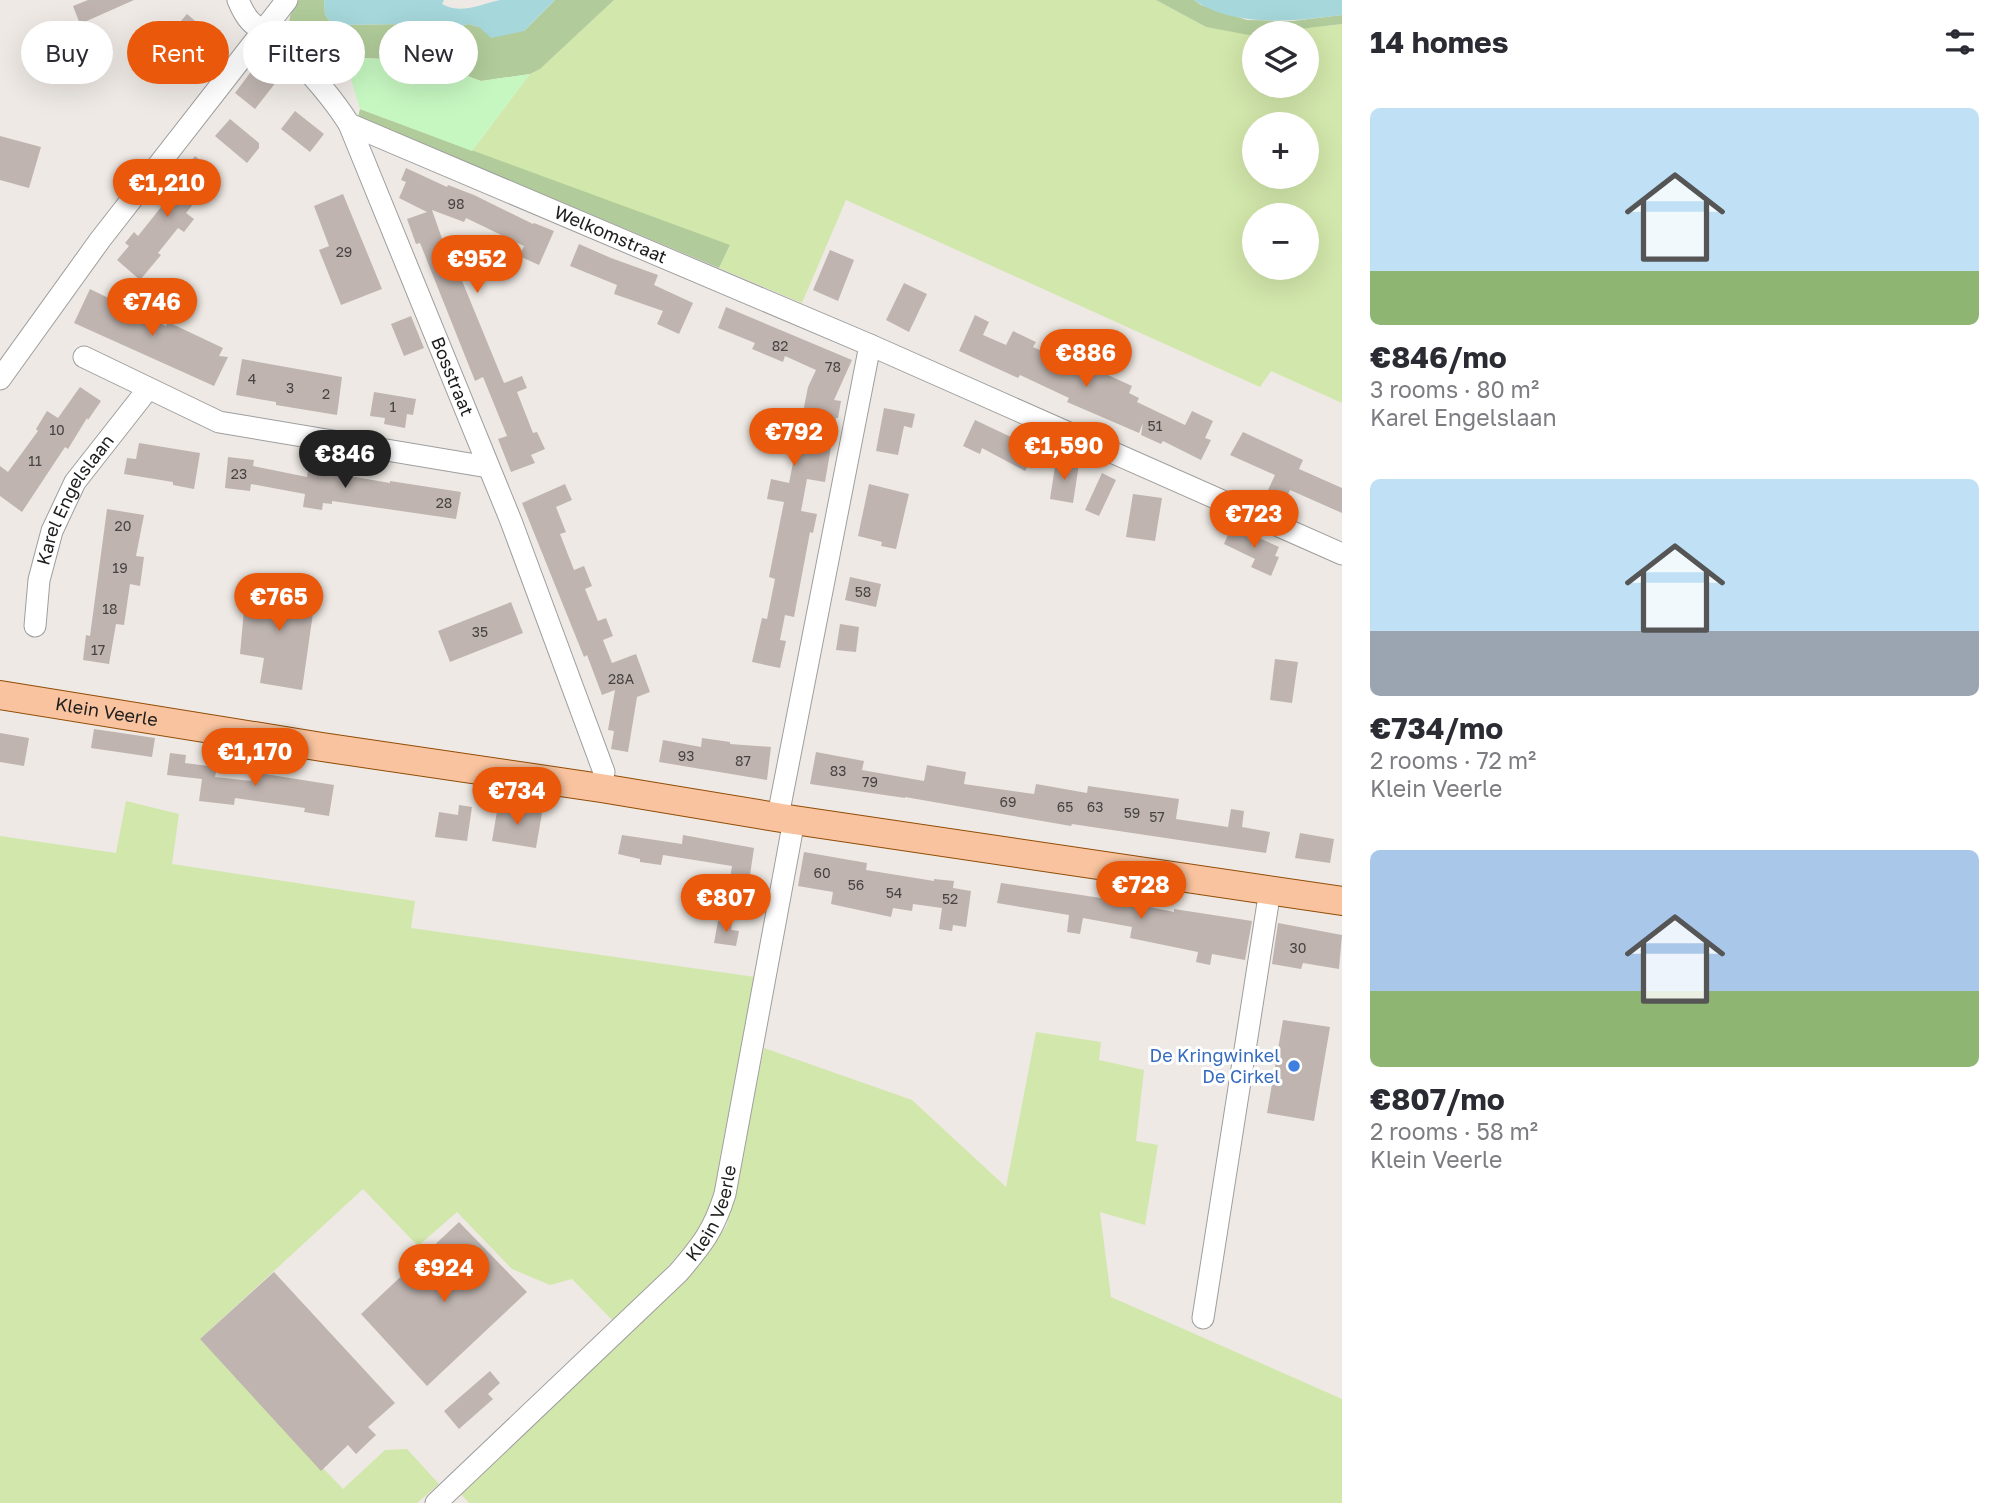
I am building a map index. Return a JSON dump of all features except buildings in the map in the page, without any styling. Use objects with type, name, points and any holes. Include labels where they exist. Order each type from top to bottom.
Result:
[{"type":"main road","name":"Klein Veerle","points":[[0,695],[334,749],[1342,901]]},
{"type":"street","name":"Bosstraat","points":[[238,0],[249,21]]},
{"type":"street","points":[[270,21],[287,0]]},
{"type":"street","points":[[0,379],[100,240],[243,56]]},
{"type":"street","name":"Bosstraat","points":[[319,84],[334,100],[349,124],[515,532],[604,772],[600,788]]},
{"type":"street","name":"Welkomstraat","points":[[349,124],[870,345],[1342,554]]},
{"type":"street","points":[[786,818],[870,345]]},
{"type":"street","points":[[84,358],[219,422],[488,467]]},
{"type":"street","name":"Karel Engelslaan","points":[[35,626],[39,580],[48,544],[75,482],[148,389]]},
{"type":"street","name":"Klein Veerle","points":[[436,1503],[678,1273],[707,1239],[718,1220],[726,1194],[786,818]]},
{"type":"street","points":[[1203,1318],[1270,890]]},
{"type":"green space","points":[[299,0],[324,0],[325,15],[330,21],[290,21]]},
{"type":"green space","points":[[555,0],[614,0],[540,69],[530,74],[478,80],[478,27],[524,31]]},
{"type":"green space","points":[[614,0],[1156,0],[1206,27],[1242,32],[1242,98],[1319,98],[1319,27],[1342,24],[1342,403],[1271,371],[1260,387],[846,200],[802,303],[719,268],[730,246],[472,151],[530,74],[540,69]]},
{"type":"green space","points":[[1156,0],[1194,0],[1201,5],[1247,20],[1293,21],[1242,21],[1242,34],[1206,27]]},
{"type":"green space","points":[[1342,15],[1342,24],[1319,27],[1319,21],[1293,21]]},
{"type":"green space","points":[[379,24],[379,59],[366,58],[365,25]]},
{"type":"green space","points":[[365,58],[379,59],[379,84],[478,84],[478,80],[530,74],[472,151],[360,109],[352,84],[365,84]]},
{"type":"green space","points":[[360,109],[730,245],[719,268],[358,117]]},
{"type":"green space","points":[[126,801],[179,814],[172,864],[415,901],[411,928],[755,977],[708,1217],[690,1242],[616,1324],[572,1279],[550,1285],[512,1269],[457,1212],[418,1246],[363,1189],[200,1339],[343,1489],[385,1450],[407,1449],[439,1484],[417,1503],[0,1503],[0,836],[116,853]]},
{"type":"green space","points":[[1036,1032],[1101,1042],[1099,1060],[1144,1070],[1136,1141],[1158,1145],[1145,1225],[1100,1212],[1111,1297],[1342,1399],[1342,1503],[469,1503],[458,1491],[697,1267],[727,1225],[764,1048],[912,1100],[1006,1187]]},
{"type":"water","points":[[324,0],[444,0],[442,4],[464,9],[500,0],[555,0],[524,31],[491,38],[478,27],[478,21],[379,21],[379,24],[365,25],[365,21],[330,21],[325,15]]},
{"type":"water","points":[[1194,0],[1342,0],[1342,15],[1286,20],[1246,19],[1210,9]]},
{"type":"place","name":"De Kringwinkel De Cirkel","points":[[1294,1066]]}]
